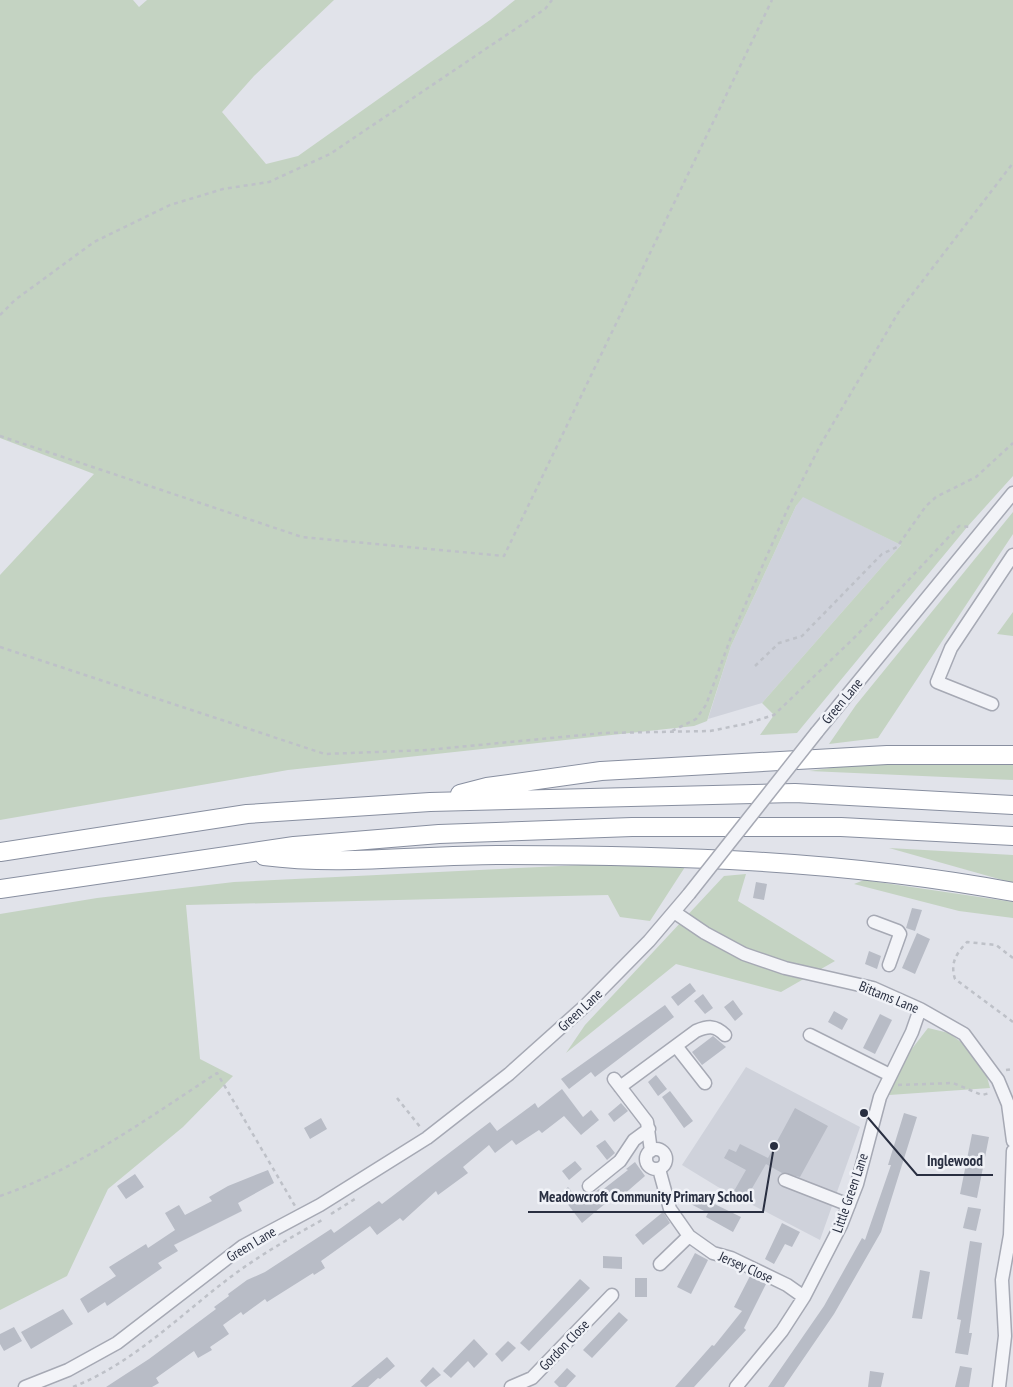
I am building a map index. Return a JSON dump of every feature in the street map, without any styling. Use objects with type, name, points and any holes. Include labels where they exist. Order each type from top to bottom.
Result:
[{"type":"highway","points":[[430,802],[487,787],[601,771],[870,756],[1013,755]]},
{"type":"highway","points":[[0,852],[247,814],[430,802],[795,793],[1013,805]]},
{"type":"highway","points":[[0,889],[294,846],[439,834],[632,827],[841,827],[1013,836]]},
{"type":"highway","points":[[241,854],[296,860],[475,855],[624,855],[696,858],[858,870],[967,883],[1013,892]]},
{"type":"street","name":"Green Lane","points":[[25,1387],[68,1370],[117,1343],[243,1246],[320,1205],[424,1144],[509,1074],[586,1005],[616,976],[674,912],[817,732],[1013,493]]},
{"type":"street","points":[[992,704],[937,682],[951,648],[1013,555]]},
{"type":"street","name":"Bittams Lane","points":[[674,912],[711,937],[763,961],[873,988],[920,1009],[964,1034],[1002,1089],[1008,1104],[1013,1141]]},
{"type":"street","points":[[874,922],[898,931],[900,934],[889,964]]},
{"type":"street","name":"Little Green Lane","points":[[736,1387],[782,1331],[804,1297],[841,1225],[888,1080],[912,1032],[920,1009]]},
{"type":"street","name":"Jersey Close","points":[[725,1035],[719,1029],[706,1026],[617,1083],[649,1129],[651,1151],[648,1154],[647,1163],[650,1167],[659,1169],[670,1209],[689,1236],[713,1253],[731,1258],[787,1285],[804,1297]]},
{"type":"street","points":[[810,1035],[831,1052],[888,1080]]},
{"type":"street","points":[[676,1046],[705,1082]]},
{"type":"street","points":[[589,1186],[620,1161],[634,1140],[649,1129]]},
{"type":"street","points":[[999,1387],[1009,1336],[1002,1280],[1010,1235],[1013,1151]]},
{"type":"street","points":[[785,1180],[849,1205]]},
{"type":"street","points":[[660,1264],[689,1236]]},
{"type":"street","name":"Gordon Close","points":[[511,1387],[532,1378],[612,1295]]},
{"type":"path","points":[[0,315],[15,300],[94,242],[161,209],[223,189],[269,182],[330,154],[484,52],[545,9],[552,0]]},
{"type":"path","points":[[0,436],[302,537],[504,556],[772,0]]},
{"type":"path","points":[[671,732],[696,719],[706,705],[731,636],[788,508],[821,444],[898,313],[1013,164]]},
{"type":"path","points":[[755,666],[779,643],[802,636],[882,554],[897,547],[926,506],[936,497],[976,478],[1013,443]]},
{"type":"path","points":[[0,647],[325,754],[427,750],[603,733],[710,731],[745,724],[774,715],[856,636],[959,526],[982,531]]},
{"type":"path","points":[[1013,958],[996,945],[967,942],[956,954],[952,968],[955,979],[1013,1022]]},
{"type":"path","points":[[0,1196],[22,1188],[110,1143],[217,1073],[294,1204]]},
{"type":"path","points":[[888,1080],[953,1083],[982,1095],[1002,1089]]},
{"type":"path","points":[[397,1098],[424,1144]]},
{"type":"path","name":"Green Lane","points":[[73,1387],[105,1371],[142,1348],[228,1279],[260,1256],[313,1225]]},
{"type":"shaded area","points":[[803,496],[901,545],[762,703],[708,719],[731,646],[796,506]]},
{"type":"shaded area","points":[[746,1067],[860,1127],[820,1240],[718,1187],[682,1165]]},
{"type":"green space","points":[[0,0],[133,0],[139,7],[147,0],[334,0],[254,76],[222,112],[266,164],[298,156],[490,20],[515,0],[1013,0],[1013,476],[968,526],[797,733],[760,735],[774,715],[762,703],[901,545],[803,497],[796,506],[731,646],[707,721],[694,726],[288,770],[0,820],[0,575],[94,474],[0,438]]},
{"type":"green space","points":[[1013,512],[1013,534],[878,738],[829,744],[856,705]]},
{"type":"green space","points":[[1013,612],[1013,636],[997,634]]},
{"type":"green space","points":[[858,764],[1013,765],[1013,780],[809,771]]},
{"type":"green space","points":[[889,848],[1013,855],[1013,883]]},
{"type":"green space","points":[[623,863],[685,867],[650,921],[620,917],[608,895],[186,905],[200,1059],[233,1076],[183,1127],[108,1189],[67,1276],[0,1310],[0,914],[97,898],[234,882]]},
{"type":"green space","points":[[746,874],[738,901],[835,961],[781,992],[676,964],[566,1053],[585,1025],[724,876]]},
{"type":"green space","points":[[864,880],[1013,902],[1013,918],[959,911],[854,884]]},
{"type":"green space","points":[[928,1028],[949,1033],[982,1058],[990,1088],[889,1095],[904,1059]]},
{"type":"building","points":[[756,882],[767,884],[764,900],[753,898]]},
{"type":"building","points":[[912,908],[922,910],[915,931],[906,928]]},
{"type":"building","points":[[917,933],[930,939],[915,974],[902,968]]},
{"type":"building","points":[[869,951],[881,956],[877,969],[865,964]]},
{"type":"building","points":[[690,983],[696,991],[678,1006],[671,997]]},
{"type":"building","points":[[703,994],[713,1008],[705,1014],[694,1001]]},
{"type":"building","points":[[733,1000],[743,1014],[735,1021],[724,1007]]},
{"type":"building","points":[[665,1005],[674,1017],[595,1077],[591,1072],[569,1089],[561,1079]]},
{"type":"building","points":[[834,1011],[848,1019],[842,1030],[828,1022]]},
{"type":"building","points":[[880,1014],[892,1020],[875,1054],[863,1048]]},
{"type":"building","points":[[713,1036],[726,1047],[702,1065],[692,1052]]},
{"type":"building","points":[[656,1075],[667,1089],[658,1096],[648,1082]]},
{"type":"building","points":[[562,1089],[583,1117],[591,1110],[599,1120],[581,1135],[564,1116],[542,1133],[539,1130],[516,1145],[512,1140],[495,1153],[489,1145],[463,1167],[468,1173],[438,1195],[436,1191],[403,1221],[400,1218],[377,1235],[370,1226],[321,1261],[325,1268],[314,1275],[313,1273],[267,1302],[265,1299],[243,1315],[241,1312],[223,1325],[229,1334],[210,1347],[212,1350],[198,1358],[194,1351],[156,1378],[159,1383],[152,1387],[106,1387],[149,1359],[216,1309],[214,1307],[247,1280],[265,1272],[331,1229],[334,1233],[379,1201],[382,1204],[490,1122],[497,1131],[535,1103],[538,1108]]},
{"type":"building","points":[[670,1091],[693,1121],[684,1128],[662,1097]]},
{"type":"building","points":[[621,1103],[628,1111],[614,1122],[608,1114]]},
{"type":"building","points":[[795,1108],[828,1126],[800,1177],[782,1173],[766,1164],[747,1197],[734,1191],[746,1170],[724,1158],[729,1149],[736,1152],[740,1144],[768,1158]]},
{"type":"building","points":[[904,1113],[917,1117],[881,1232],[834,1314],[784,1387],[768,1387],[824,1306],[862,1238],[865,1240],[891,1165],[888,1165]]},
{"type":"building","points":[[321,1118],[327,1129],[310,1139],[304,1128]]},
{"type":"building","points":[[972,1134],[989,1137],[977,1198],[960,1194]]},
{"type":"building","points":[[605,1140],[615,1153],[607,1160],[596,1146]]},
{"type":"building","points":[[575,1161],[582,1169],[569,1180],[562,1171]]},
{"type":"building","points":[[635,1162],[645,1176],[622,1196],[619,1192],[582,1223],[560,1194],[568,1187],[581,1203],[599,1189],[601,1191],[628,1170],[626,1169]]},
{"type":"building","points":[[268,1170],[274,1183],[238,1203],[242,1211],[174,1245],[178,1251],[158,1263],[162,1268],[107,1306],[105,1302],[88,1313],[80,1299],[116,1276],[109,1267],[146,1244],[148,1248],[175,1230],[165,1213],[179,1205],[185,1215],[212,1201],[209,1197],[228,1186]]},
{"type":"building","points":[[135,1174],[144,1187],[126,1199],[117,1186]]},
{"type":"building","points":[[688,1191],[741,1217],[733,1232],[706,1217],[708,1213],[683,1200]]},
{"type":"building","points":[[968,1207],[981,1209],[976,1231],[963,1228]]},
{"type":"building","points":[[663,1212],[670,1223],[643,1245],[635,1235]]},
{"type":"building","points":[[782,1223],[800,1232],[792,1247],[785,1244],[774,1264],[765,1259]]},
{"type":"building","points":[[970,1241],[982,1243],[969,1333],[972,1333],[968,1355],[955,1353],[961,1320],[957,1319]]},
{"type":"building","points":[[695,1253],[708,1260],[691,1294],[677,1287]]},
{"type":"building","points":[[603,1256],[622,1257],[622,1269],[603,1268]]},
{"type":"building","points":[[920,1270],[930,1272],[922,1319],[912,1318]]},
{"type":"building","points":[[750,1276],[766,1284],[744,1328],[746,1330],[694,1387],[675,1387],[712,1345],[714,1346],[742,1311],[734,1307]]},
{"type":"building","points":[[635,1278],[647,1278],[647,1297],[635,1297]]},
{"type":"building","points":[[580,1279],[590,1288],[529,1351],[520,1343]]},
{"type":"building","points":[[63,1309],[73,1324],[31,1349],[21,1332]]},
{"type":"building","points":[[619,1312],[628,1320],[592,1358],[583,1350]]},
{"type":"building","points":[[14,1327],[22,1341],[4,1351],[0,1344],[0,1334]]},
{"type":"building","points":[[474,1339],[488,1354],[474,1368],[468,1361],[451,1378],[443,1371]]},
{"type":"building","points":[[508,1341],[516,1348],[502,1362],[495,1354]]},
{"type":"building","points":[[387,1357],[395,1366],[380,1379],[378,1378],[368,1387],[351,1387]]},
{"type":"building","points":[[960,1366],[972,1368],[969,1387],[955,1387]]},
{"type":"building","points":[[433,1367],[441,1375],[426,1387],[420,1381]]},
{"type":"building","points":[[567,1368],[576,1376],[566,1387],[559,1387],[554,1382]]},
{"type":"building","points":[[870,1371],[884,1373],[881,1387],[868,1387]]},
{"type":"place","name":"Inglewood","points":[[864,1113]]},
{"type":"place","name":"Meadowcroft Community Primary School","points":[[774,1146]]}]
